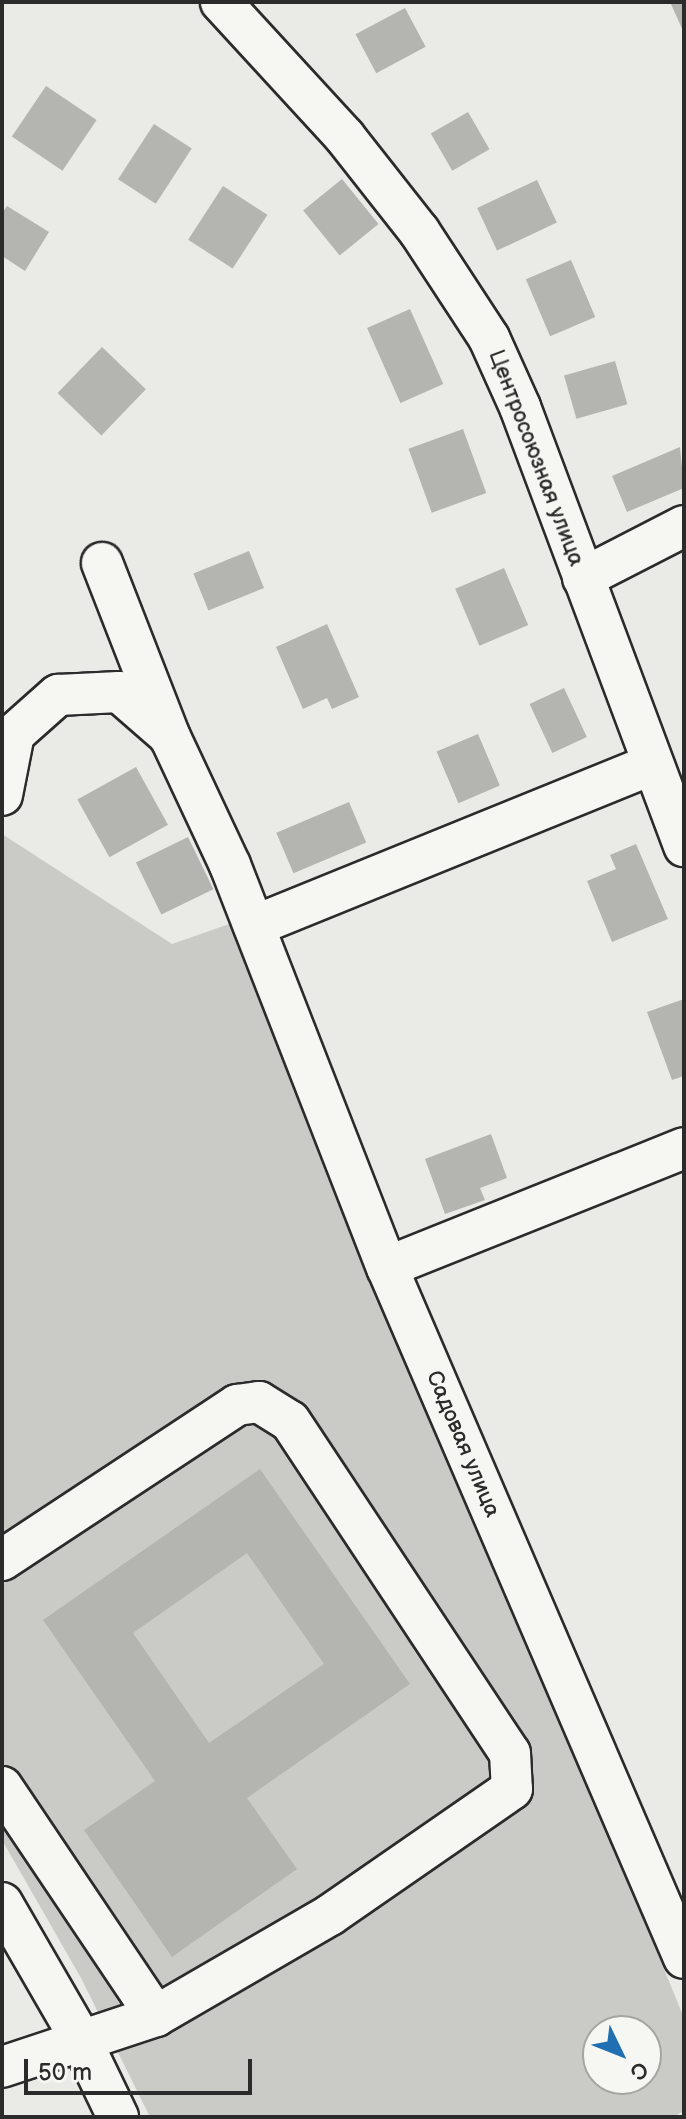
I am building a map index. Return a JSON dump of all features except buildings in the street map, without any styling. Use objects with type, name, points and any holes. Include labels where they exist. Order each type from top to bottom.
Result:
[{"type":"street","name":"Центросоюзная улица","points":[[221,2],[382,184],[489,338],[684,846]]},
{"type":"street","points":[[583,578],[684,526]]},
{"type":"street","name":"Садовая улица","points":[[102,563],[170,737],[254,926],[387,1267],[684,1958]]},
{"type":"street","points":[[2,795],[14,734],[58,695],[119,692],[170,737]]},
{"type":"street","points":[[254,926],[651,765]]},
{"type":"street","points":[[387,1267],[684,1148]]},
{"type":"street","points":[[2,1560],[237,1405],[259,1402],[290,1421],[510,1753],[512,1789],[330,1915],[156,2016],[80,2038],[2,2067]]},
{"type":"street","points":[[2,1787],[156,2016]]},
{"type":"street","points":[[2,1903],[80,2038],[118,2117]]},
{"type":"shaded area","points":[[2,834],[172,944],[235,922],[684,2018],[684,2111],[673,2117],[150,2117],[81,1978],[2,1840]]}]
